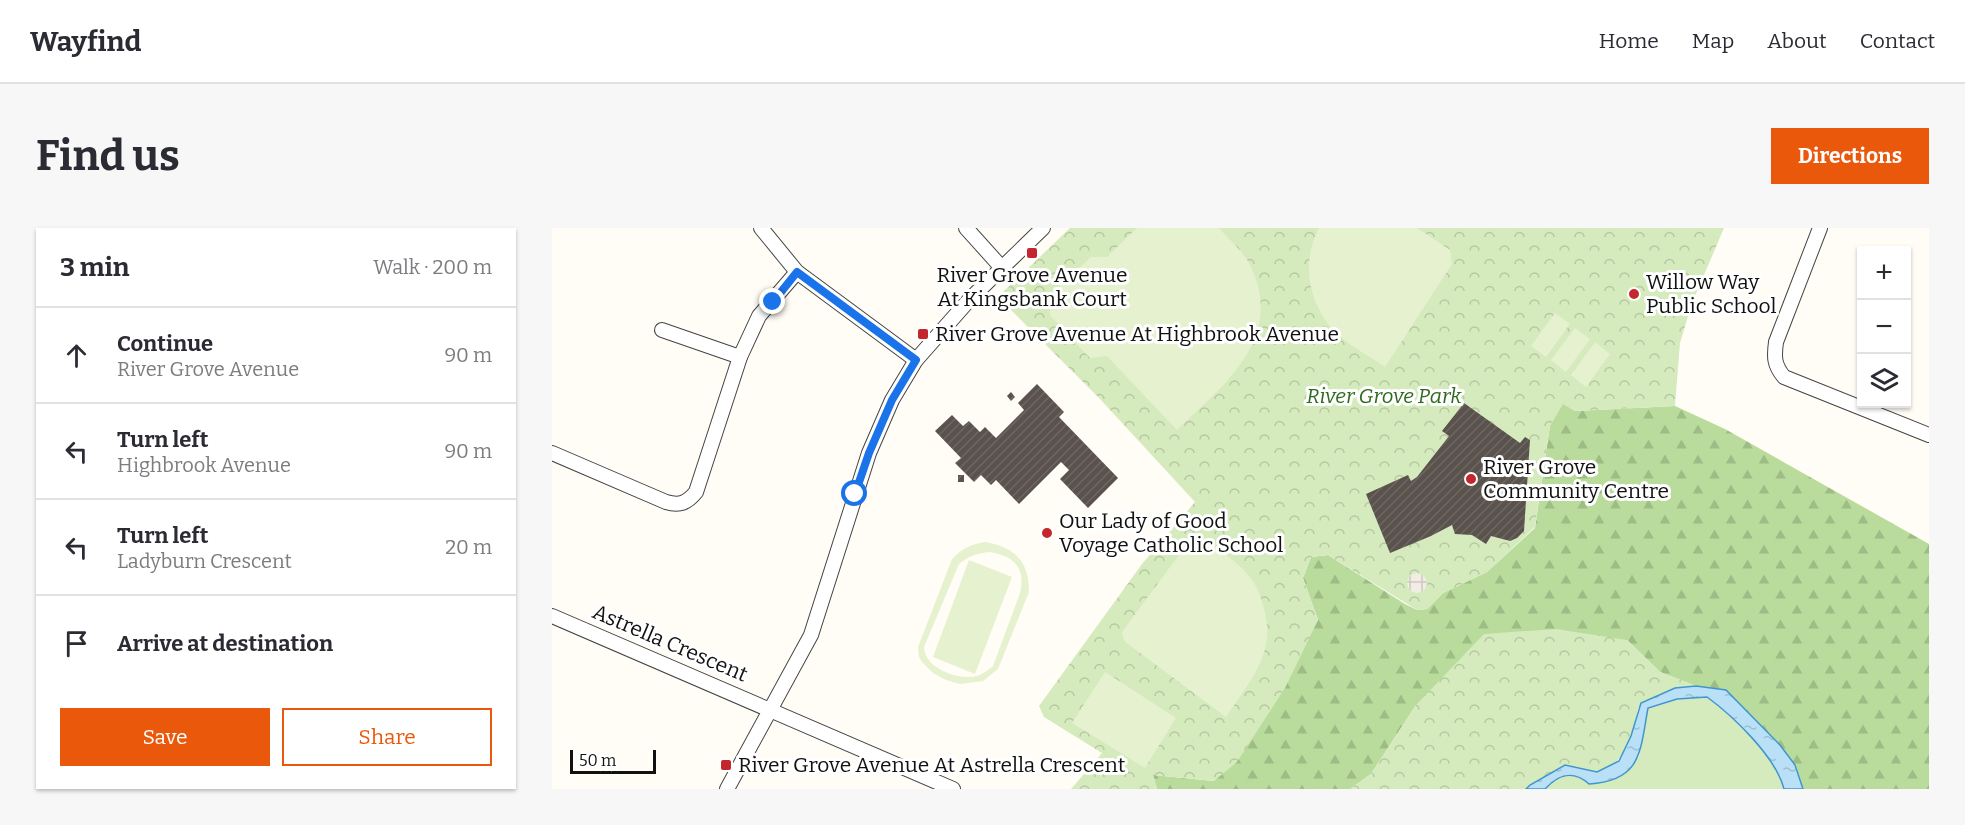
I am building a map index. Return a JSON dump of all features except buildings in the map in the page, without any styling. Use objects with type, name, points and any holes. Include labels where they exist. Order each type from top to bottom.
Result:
[{"type":"street","points":[[762,228],[797,272],[916,360]]},
{"type":"street","points":[[966,228],[1002,268]]},
{"type":"street","points":[[726,789],[772,710],[811,635],[869,453],[892,400],[916,360],[969,300],[1043,228]]},
{"type":"street","points":[[1820,228],[1776,342],[1774,355],[1776,367],[1784,377],[1929,435]]},
{"type":"street","points":[[552,453],[666,502],[676,505],[688,502],[696,492],[740,357],[759,316],[797,272]]},
{"type":"street","points":[[662,330],[740,357]]},
{"type":"street","name":"Astrella Crescent","points":[[552,616],[953,789]]},
{"type":"green space","name":"River Grove Park","points":[[1070,228],[1724,228],[1692,303],[1680,343],[1675,406],[1575,411],[1563,404],[1550,426],[1535,527],[1487,572],[1443,593],[1427,609],[1417,610],[1328,555],[1311,557],[1303,578],[1318,620],[1285,688],[1237,762],[1214,781],[1153,775],[1157,789],[1071,789],[1102,753],[1044,717],[1039,706],[1142,564],[1195,502],[1100,399],[998,297]]},
{"type":"green space","points":[[1137,228],[1219,228],[1246,258],[1259,290],[1261,314],[1256,336],[1245,357],[1214,395],[1177,430],[1107,356],[1090,358],[1050,315],[1050,295],[1091,257],[1107,257]]},
{"type":"green space","points":[[1319,228],[1417,228],[1450,250],[1452,264],[1385,367],[1342,338],[1322,315],[1315,301],[1309,272],[1313,242]]},
{"type":"green space","points":[[1555,313],[1570,324],[1546,357],[1531,346]]},
{"type":"green space","points":[[1575,328],[1590,339],[1566,372],[1551,360]]},
{"type":"green space","points":[[1595,342],[1610,354],[1586,387],[1571,375]]},
{"type":"green space","points":[[1563,403],[1575,411],[1675,406],[1725,429],[1929,544],[1929,789],[1803,789],[1795,765],[1780,745],[1726,690],[1696,686],[1660,672],[1627,640],[1416,705],[1371,774],[1350,789],[1157,789],[1153,775],[1214,781],[1318,620],[1303,578],[1311,557],[1328,555],[1405,604],[1417,610],[1427,609],[1443,593],[1487,572],[1535,528],[1550,425]]},
{"type":"green space","points":[[1196,532],[1231,558],[1249,576],[1260,595],[1267,625],[1267,640],[1259,666],[1226,717],[1124,641],[1122,632]]},
{"type":"green space","points":[[986,542],[1005,548],[1019,558],[1027,572],[1029,592],[998,669],[983,681],[960,684],[933,673],[919,657],[918,647],[952,559],[968,547]],"holes":[[[990,552],[1012,560],[1016,565],[1021,584],[1020,593],[993,666],[979,675],[970,677],[952,675],[936,667],[930,661],[924,647],[959,564],[977,554]]]},
{"type":"green space","points":[[969,560],[1012,577],[975,674],[933,657]]},
{"type":"green space","points":[[1556,629],[1627,640],[1660,672],[1696,686],[1675,688],[1638,708],[1630,737],[1621,756],[1607,769],[1598,772],[1565,765],[1526,789],[1350,789],[1371,774],[1416,705],[1484,634]]},
{"type":"green space","points":[[1105,672],[1176,718],[1145,768],[1072,723]]},
{"type":"green space","points":[[1707,697],[1753,738],[1780,776],[1784,789],[1545,789],[1552,781],[1564,775],[1579,776],[1639,757],[1648,708],[1677,699]]},
{"type":"shaded area","points":[[1413,573],[1421,573],[1427,579],[1427,587],[1421,593],[1413,593],[1407,587],[1407,579]]},
{"type":"water","points":[[1696,686],[1726,690],[1780,745],[1795,765],[1803,789],[1784,789],[1763,751],[1741,726],[1707,697],[1677,699],[1648,708],[1640,750],[1629,770],[1619,777],[1606,782],[1589,784],[1572,775],[1561,777],[1545,789],[1526,789],[1565,765],[1597,772],[1619,761],[1631,736],[1641,703],[1675,688]]},
{"type":"place","name":"River Grove Avenue At Kingsbank Court","points":[[1032,253]]},
{"type":"place","name":"Willow Way Public School","points":[[1634,294]]},
{"type":"place","name":"River Grove Avenue At Highbrook Avenue","points":[[923,334]]},
{"type":"place","name":"River Grove Community Centre","points":[[1471,479]]},
{"type":"place","name":"Our Lady of Good Voyage Catholic School","points":[[1047,533]]},
{"type":"place","name":"River Grove Avenue At Astrella Crescent","points":[[726,765]]},
{"type":"route","points":[[773,302],[797,272],[916,360],[892,400],[869,453],[855,494]]}]
